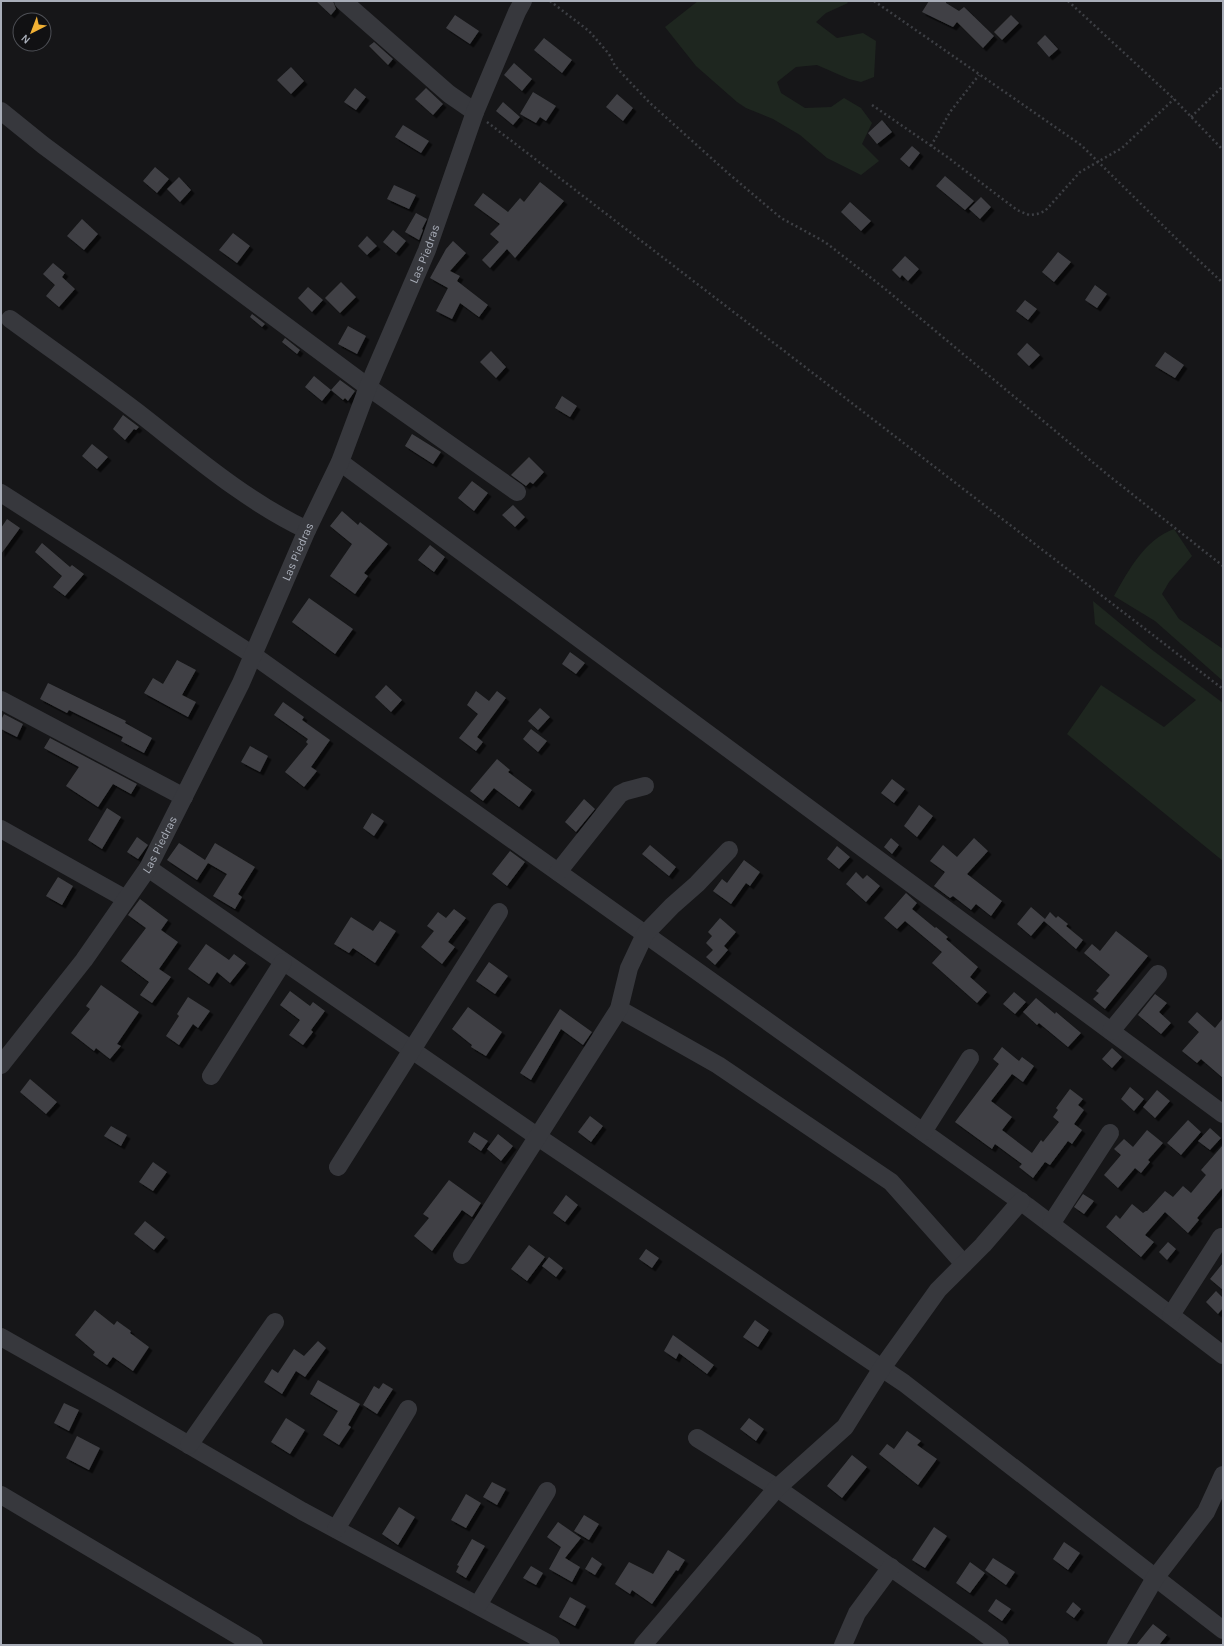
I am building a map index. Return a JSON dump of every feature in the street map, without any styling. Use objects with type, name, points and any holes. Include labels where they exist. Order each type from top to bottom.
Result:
[{"type":"street","points":[[343,1],[449,94],[476,112]]},
{"type":"street","name":"Las Piedras","points":[[3,1057],[84,960],[148,868],[241,683],[307,530],[340,462],[368,387],[427,250],[476,112],[517,12],[523,1]]},
{"type":"street","points":[[1,111],[43,145],[368,387],[517,492]]},
{"type":"street","points":[[10,319],[132,408],[209,468],[267,509],[307,530]]},
{"type":"street","points":[[340,462],[1223,1114]]},
{"type":"street","points":[[1,493],[253,655],[1021,1201],[1223,1355]]},
{"type":"street","points":[[1,700],[184,797]]},
{"type":"street","points":[[558,872],[620,794],[626,790],[646,786]]},
{"type":"street","points":[[1,830],[126,899]]},
{"type":"street","points":[[462,1255],[620,1009],[629,968],[645,934],[672,906],[697,884],[729,850]]},
{"type":"street","points":[[148,868],[538,1137],[904,1383],[1223,1630]]},
{"type":"street","points":[[338,1167],[499,912]]},
{"type":"street","points":[[211,1076],[283,962]]},
{"type":"street","points":[[1110,1031],[1158,974]]},
{"type":"street","points":[[620,1009],[718,1065],[891,1182],[964,1264]]},
{"type":"street","points":[[923,1132],[970,1058]]},
{"type":"street","points":[[1051,1224],[1110,1133]]},
{"type":"street","points":[[643,1645],[777,1488],[845,1427],[882,1368],[938,1290],[983,1246],[1021,1201]]},
{"type":"street","points":[[1171,1315],[1222,1237]]},
{"type":"street","points":[[189,1445],[275,1322]]},
{"type":"street","points":[[1,1338],[336,1529],[551,1645]]},
{"type":"street","points":[[336,1529],[408,1409]]},
{"type":"street","points":[[697,1438],[777,1488],[1000,1645]]},
{"type":"street","points":[[1116,1645],[1155,1578],[1206,1512],[1223,1475]]},
{"type":"street","points":[[478,1605],[547,1491]]},
{"type":"street","points":[[1,1495],[254,1645]]},
{"type":"street","points":[[844,1645],[857,1612],[891,1567]]},
{"type":"path","points":[[550,1],[589,31],[609,54],[615,66],[650,103],[729,174],[781,218],[825,242],[884,288],[1108,475],[1223,566]]},
{"type":"path","points":[[874,1],[1081,145],[1223,283]]},
{"type":"path","points":[[1068,1],[1174,99],[1223,150]]},
{"type":"path","points":[[930,146],[950,112],[979,75]]},
{"type":"path","points":[[1191,116],[1223,86]]},
{"type":"path","points":[[872,105],[1017,210],[1029,215],[1045,211],[1080,172],[1122,148],[1174,99]]},
{"type":"path","points":[[476,112],[1223,689]]},
{"type":"shaded area","points":[[698,1],[846,1],[848,3],[826,13],[816,22],[837,38],[863,33],[876,41],[874,77],[861,82],[849,79],[817,65],[796,67],[777,82],[781,93],[805,108],[831,107],[844,98],[861,108],[872,123],[862,144],[879,161],[861,175],[827,158],[800,135],[773,119],[746,108],[737,102],[696,66],[665,27]]},
{"type":"shaded area","points":[[1174,529],[1192,556],[1169,582],[1162,594],[1179,619],[1223,649],[1223,681],[1155,621],[1114,596],[1138,557],[1146,548],[1154,540]]},
{"type":"shaded area","points":[[1093,601],[1151,649],[1223,703],[1223,861],[1067,734],[1101,685],[1164,727],[1196,700],[1095,624]]},
{"type":"building","points":[[316,1],[333,1],[336,9],[331,15]]},
{"type":"building","points":[[929,1],[946,1],[946,3],[959,11],[964,7],[994,36],[983,48],[957,22],[953,27],[922,12]]},
{"type":"building","points":[[455,15],[479,31],[470,44],[446,28]]},
{"type":"building","points":[[1011,15],[1019,23],[1002,40],[994,32]]},
{"type":"building","points":[[1045,35],[1058,49],[1049,57],[1037,43]]},
{"type":"building","points":[[544,38],[572,60],[562,73],[534,50]]},
{"type":"building","points":[[374,42],[393,59],[388,65],[369,46]]},
{"type":"building","points":[[514,63],[532,79],[522,91],[504,75]]},
{"type":"building","points":[[291,67],[304,81],[291,94],[277,80]]},
{"type":"building","points":[[355,88],[366,97],[356,110],[344,102]]},
{"type":"building","points":[[426,88],[443,104],[433,115],[415,99]]},
{"type":"building","points":[[533,92],[556,106],[546,121],[540,117],[536,123],[520,114]]},
{"type":"building","points":[[617,94],[633,108],[623,121],[606,107]]},
{"type":"building","points":[[503,102],[520,117],[513,125],[496,111]]},
{"type":"building","points":[[882,120],[892,132],[877,144],[868,133]]},
{"type":"building","points":[[403,125],[429,141],[421,153],[395,137]]},
{"type":"building","points":[[912,146],[920,153],[909,167],[900,159]]},
{"type":"building","points":[[155,167],[169,179],[157,193],[143,181]]},
{"type":"building","points":[[945,176],[974,201],[965,210],[936,186]]},
{"type":"building","points":[[179,177],[191,190],[180,202],[167,189]]},
{"type":"building","points":[[540,182],[564,201],[515,258],[507,249],[490,268],[482,260],[499,242],[490,234],[500,224],[474,205],[483,193],[508,212],[520,198],[524,202]]},
{"type":"building","points":[[394,185],[416,195],[409,209],[387,199]]},
{"type":"building","points":[[981,197],[991,207],[980,219],[969,209]]},
{"type":"building","points":[[850,202],[871,221],[861,231],[841,212]]},
{"type":"building","points":[[416,213],[427,219],[419,240],[405,232]]},
{"type":"building","points":[[82,219],[98,234],[84,250],[67,236]]},
{"type":"building","points":[[393,230],[406,241],[396,253],[383,242]]},
{"type":"building","points":[[233,233],[250,246],[237,263],[219,250]]},
{"type":"building","points":[[367,236],[377,246],[367,255],[358,246]]},
{"type":"building","points":[[453,241],[466,253],[450,271],[460,276],[457,281],[488,305],[479,317],[460,303],[452,319],[436,311],[448,288],[430,278],[446,249]]},
{"type":"building","points":[[1058,252],[1071,262],[1054,282],[1042,272]]},
{"type":"building","points":[[905,256],[919,269],[908,281],[902,275],[900,278],[892,270]]},
{"type":"building","points":[[53,263],[65,273],[62,277],[75,289],[59,307],[46,296],[55,285],[43,274]]},
{"type":"building","points":[[341,282],[356,297],[340,313],[325,298]]},
{"type":"building","points":[[1095,285],[1107,294],[1097,308],[1085,300]]},
{"type":"building","points":[[308,287],[323,300],[312,312],[298,298]]},
{"type":"building","points":[[1025,300],[1037,309],[1028,320],[1016,311]]},
{"type":"building","points":[[252,314],[265,324],[262,327],[250,317]]},
{"type":"building","points":[[348,326],[366,336],[357,354],[338,344]]},
{"type":"building","points":[[285,338],[300,350],[297,354],[282,342]]},
{"type":"building","points":[[1027,343],[1040,355],[1029,366],[1017,354]]},
{"type":"building","points":[[491,351],[506,367],[496,378],[480,362]]},
{"type":"building","points":[[1165,352],[1184,365],[1175,378],[1155,366]]},
{"type":"building","points":[[314,376],[331,390],[322,401],[305,387]]},
{"type":"building","points":[[340,380],[355,391],[348,401],[345,398],[343,400],[331,390]]},
{"type":"building","points":[[562,396],[577,406],[570,417],[555,408]]},
{"type":"building","points":[[123,415],[139,427],[136,430],[134,429],[125,440],[113,429]]},
{"type":"building","points":[[412,434],[441,452],[433,464],[405,446]]},
{"type":"building","points":[[92,444],[108,457],[97,469],[82,456]]},
{"type":"building","points":[[529,457],[544,472],[533,484],[530,482],[526,486],[511,475]]},
{"type":"building","points":[[472,481],[488,493],[474,511],[458,498]]},
{"type":"building","points":[[513,505],[525,517],[515,527],[502,515]]},
{"type":"building","points":[[342,511],[358,525],[360,522],[388,544],[364,573],[368,576],[355,594],[330,576],[352,544],[330,526]]},
{"type":"building","points":[[7,519],[20,528],[1,554],[1,528]]},
{"type":"building","points":[[42,543],[70,567],[72,565],[84,574],[65,596],[53,587],[62,576],[35,552]]},
{"type":"building","points":[[430,545],[445,557],[434,572],[418,560]]},
{"type":"building","points":[[309,598],[353,629],[335,654],[292,622]]},
{"type":"building","points":[[570,652],[585,663],[576,674],[562,664]]},
{"type":"building","points":[[177,660],[196,670],[182,695],[196,702],[188,717],[144,693],[153,678],[163,684]]},
{"type":"building","points":[[48,683],[126,721],[125,723],[152,738],[144,753],[121,741],[123,737],[69,710],[67,713],[40,699]]},
{"type":"building","points":[[386,685],[402,700],[391,712],[375,697]]},
{"type":"building","points":[[476,691],[489,701],[497,691],[506,698],[477,737],[483,742],[476,751],[459,738],[478,714],[467,705]]},
{"type":"building","points":[[283,702],[304,717],[302,720],[330,740],[311,767],[317,771],[304,787],[285,772],[308,744],[306,742],[308,739],[274,715]]},
{"type":"building","points":[[540,708],[550,717],[538,730],[528,721]]},
{"type":"building","points":[[4,714],[23,724],[17,737],[1,729],[1,720]]},
{"type":"building","points":[[531,729],[547,741],[538,752],[523,739]]},
{"type":"building","points":[[50,738],[137,784],[131,794],[113,784],[98,807],[66,786],[79,767],[44,748]]},
{"type":"building","points":[[250,746],[268,756],[260,772],[241,762]]},
{"type":"building","points":[[497,759],[510,770],[508,772],[532,790],[519,807],[494,788],[483,801],[470,791]]},
{"type":"building","points":[[892,779],[905,789],[894,803],[881,793]]},
{"type":"building","points":[[584,799],[595,809],[576,832],[565,822]]},
{"type":"building","points":[[919,805],[933,816],[917,837],[904,826]]},
{"type":"building","points":[[107,808],[121,817],[102,849],[88,840]]},
{"type":"building","points":[[372,813],[384,821],[374,836],[363,828]]},
{"type":"building","points":[[137,837],[148,845],[138,859],[127,852]]},
{"type":"building","points":[[891,838],[899,845],[892,854],[884,847]]},
{"type":"building","points":[[974,838],[988,851],[967,874],[1002,901],[991,916],[976,904],[971,910],[953,896],[950,898],[934,886],[945,872],[930,861],[943,845],[957,857]]},
{"type":"building","points":[[179,843],[205,860],[215,843],[255,867],[238,894],[242,897],[235,909],[213,896],[227,874],[208,863],[197,880],[167,860]]},
{"type":"building","points":[[650,845],[676,867],[669,876],[642,854]]},
{"type":"building","points":[[837,846],[850,857],[839,869],[827,859]]},
{"type":"building","points":[[510,851],[525,862],[507,886],[492,874]]},
{"type":"building","points":[[744,860],[760,872],[750,886],[746,883],[731,904],[713,891],[722,879],[727,883]]},
{"type":"building","points":[[856,872],[863,879],[867,875],[880,886],[866,902],[846,884]]},
{"type":"building","points":[[58,877],[73,886],[62,905],[46,896]]},
{"type":"building","points":[[906,893],[917,903],[912,909],[948,937],[946,939],[978,967],[970,977],[987,992],[977,1003],[932,963],[942,952],[905,921],[897,929],[884,918]]},
{"type":"building","points":[[140,899],[168,920],[161,930],[178,942],[159,969],[171,977],[152,1003],[140,995],[149,982],[121,961],[146,928],[128,915]]},
{"type":"building","points":[[1031,907],[1045,919],[1050,912],[1056,918],[1058,916],[1068,924],[1066,926],[1083,940],[1076,949],[1044,921],[1031,936],[1017,924]]},
{"type":"building","points":[[454,909],[466,918],[448,942],[455,947],[442,964],[421,947],[434,931],[427,926],[438,912],[446,918]]},
{"type":"building","points":[[351,917],[373,931],[380,921],[396,931],[375,963],[353,948],[349,953],[334,944]]},
{"type":"building","points":[[720,918],[736,932],[724,946],[728,950],[715,965],[706,957],[713,950],[706,943],[712,936],[708,932]]},
{"type":"building","points":[[1116,931],[1148,956],[1105,1009],[1093,999],[1099,993],[1096,991],[1110,975],[1084,953],[1092,944],[1100,951]]},
{"type":"building","points":[[206,944],[229,960],[234,954],[246,963],[230,983],[217,972],[209,984],[188,969]]},
{"type":"building","points":[[489,962],[508,976],[495,994],[476,981]]},
{"type":"building","points":[[101,985],[139,1012],[117,1044],[121,1046],[110,1059],[96,1048],[94,1051],[71,1033],[90,1009],[86,1006]]},
{"type":"building","points":[[290,991],[310,1006],[313,1002],[325,1011],[311,1030],[313,1032],[303,1045],[289,1035],[300,1020],[280,1005]]},
{"type":"building","points":[[1014,992],[1026,1002],[1015,1014],[1003,1004]]},
{"type":"building","points":[[1155,994],[1167,1003],[1159,1012],[1171,1023],[1161,1034],[1138,1015]]},
{"type":"building","points":[[188,997],[210,1011],[198,1028],[193,1024],[179,1045],[166,1036],[179,1016],[177,1014]]},
{"type":"building","points":[[1036,998],[1055,1014],[1056,1012],[1081,1033],[1068,1047],[1039,1023],[1037,1025],[1023,1012]]},
{"type":"building","points":[[468,1007],[502,1032],[486,1056],[471,1047],[472,1045],[452,1029]]},
{"type":"building","points":[[560,1009],[592,1032],[583,1045],[561,1029],[531,1080],[520,1073]]},
{"type":"building","points":[[1197,1012],[1215,1028],[1223,1018],[1223,1078],[1201,1059],[1197,1063],[1182,1051],[1199,1032],[1188,1022]]},
{"type":"building","points":[[1002,1047],[1019,1061],[1022,1057],[1034,1066],[1023,1082],[1012,1074],[991,1101],[1012,1117],[1002,1130],[1032,1153],[1041,1140],[1043,1142],[1059,1122],[1053,1117],[1058,1110],[1056,1108],[1070,1089],[1083,1099],[1078,1105],[1084,1110],[1074,1124],[1082,1130],[1072,1144],[1068,1141],[1050,1165],[1045,1162],[1033,1178],[1019,1167],[1022,1164],[995,1144],[992,1149],[955,1122],[999,1064],[993,1059]]},
{"type":"building","points":[[1112,1048],[1122,1057],[1112,1068],[1102,1059]]},
{"type":"building","points":[[30,1079],[57,1102],[46,1114],[20,1092]]},
{"type":"building","points":[[1130,1087],[1144,1099],[1134,1111],[1121,1099]]},
{"type":"building","points":[[1157,1090],[1170,1101],[1155,1118],[1143,1107]]},
{"type":"building","points":[[590,1116],[603,1126],[591,1142],[578,1132]]},
{"type":"building","points":[[1188,1120],[1201,1132],[1181,1155],[1167,1143]]},
{"type":"building","points":[[111,1126],[127,1135],[121,1146],[104,1136]]},
{"type":"building","points":[[1210,1128],[1221,1138],[1210,1150],[1198,1141]]},
{"type":"building","points":[[1147,1130],[1163,1143],[1148,1160],[1150,1162],[1141,1173],[1135,1168],[1118,1188],[1104,1175],[1121,1155],[1114,1149],[1124,1139],[1133,1147]]},
{"type":"building","points":[[474,1132],[488,1141],[481,1151],[468,1142]]},
{"type":"building","points":[[498,1134],[513,1146],[501,1161],[487,1149]]},
{"type":"building","points":[[1223,1145],[1223,1187],[1197,1218],[1199,1220],[1188,1233],[1165,1212],[1145,1235],[1154,1242],[1141,1257],[1106,1227],[1116,1215],[1120,1219],[1132,1204],[1143,1213],[1147,1211],[1165,1191],[1173,1197],[1183,1186],[1191,1193],[1206,1175],[1201,1170]]},
{"type":"building","points":[[153,1162],[167,1172],[153,1191],[139,1182]]},
{"type":"building","points":[[449,1180],[481,1203],[472,1217],[462,1210],[432,1251],[414,1236],[429,1218],[423,1214]]},
{"type":"building","points":[[1083,1194],[1094,1201],[1084,1214],[1074,1207]]},
{"type":"building","points":[[566,1195],[578,1205],[565,1222],[553,1213]]},
{"type":"building","points":[[145,1221],[165,1237],[154,1250],[134,1234]]},
{"type":"building","points":[[1168,1242],[1176,1249],[1167,1260],[1159,1252]]},
{"type":"building","points":[[529,1245],[545,1257],[527,1281],[511,1269]]},
{"type":"building","points":[[646,1249],[659,1258],[652,1268],[639,1259]]},
{"type":"building","points":[[549,1257],[563,1268],[556,1277],[542,1266]]},
{"type":"building","points":[[1223,1263],[1223,1290],[1210,1279]]},
{"type":"building","points":[[1216,1291],[1223,1298],[1223,1308],[1218,1314],[1206,1302]]},
{"type":"building","points":[[95,1310],[114,1325],[117,1321],[149,1347],[133,1371],[113,1357],[107,1365],[93,1355],[95,1352],[75,1335]]},
{"type":"building","points":[[755,1320],[769,1330],[758,1347],[743,1337]]},
{"type":"building","points":[[673,1335],[714,1365],[707,1374],[679,1353],[676,1359],[664,1351]]},
{"type":"building","points":[[318,1341],[326,1348],[305,1377],[296,1371],[282,1394],[264,1382],[272,1369],[278,1373],[294,1349],[304,1356]]},
{"type":"building","points":[[318,1380],[360,1404],[348,1425],[351,1427],[339,1445],[323,1435],[338,1411],[310,1394]]},
{"type":"building","points":[[383,1383],[393,1389],[377,1414],[363,1405],[374,1386],[379,1389]]},
{"type":"building","points":[[64,1403],[79,1410],[69,1431],[54,1423]]},
{"type":"building","points":[[286,1418],[305,1430],[290,1454],[271,1442]]},
{"type":"building","points":[[749,1418],[764,1429],[756,1441],[740,1429]]},
{"type":"building","points":[[907,1431],[921,1441],[917,1445],[937,1459],[918,1485],[879,1454],[887,1444],[894,1449]]},
{"type":"building","points":[[77,1436],[100,1448],[89,1470],[66,1458]]},
{"type":"building","points":[[852,1455],[867,1467],[842,1498],[827,1486]]},
{"type":"building","points":[[492,1482],[506,1489],[497,1505],[483,1497]]},
{"type":"building","points":[[466,1494],[481,1503],[466,1528],[451,1520]]},
{"type":"building","points":[[399,1507],[415,1517],[398,1545],[382,1534]]},
{"type":"building","points":[[584,1515],[599,1524],[589,1540],[574,1531]]},
{"type":"building","points":[[558,1522],[581,1538],[565,1558],[580,1567],[572,1582],[549,1569],[561,1547],[547,1537]]},
{"type":"building","points":[[934,1527],[947,1536],[925,1568],[912,1560]]},
{"type":"building","points":[[472,1539],[485,1546],[466,1578],[456,1572],[459,1566],[457,1565]]},
{"type":"building","points":[[1064,1542],[1080,1553],[1068,1570],[1053,1559]]},
{"type":"building","points":[[668,1550],[685,1560],[678,1571],[676,1570],[652,1604],[632,1590],[630,1594],[615,1584],[629,1562],[653,1574]]},
{"type":"building","points":[[592,1557],[602,1564],[595,1575],[585,1569]]},
{"type":"building","points":[[993,1558],[1015,1572],[1006,1585],[985,1570]]},
{"type":"building","points":[[970,1562],[985,1573],[970,1593],[956,1583]]},
{"type":"building","points":[[531,1566],[543,1573],[536,1585],[523,1578]]},
{"type":"building","points":[[570,1597],[586,1606],[575,1626],[559,1617]]},
{"type":"building","points":[[996,1599],[1011,1609],[1002,1621],[988,1611]]},
{"type":"building","points":[[1073,1602],[1081,1609],[1074,1618],[1066,1612]]},
{"type":"building","points":[[1153,1624],[1167,1635],[1159,1645],[1136,1645]]}]
